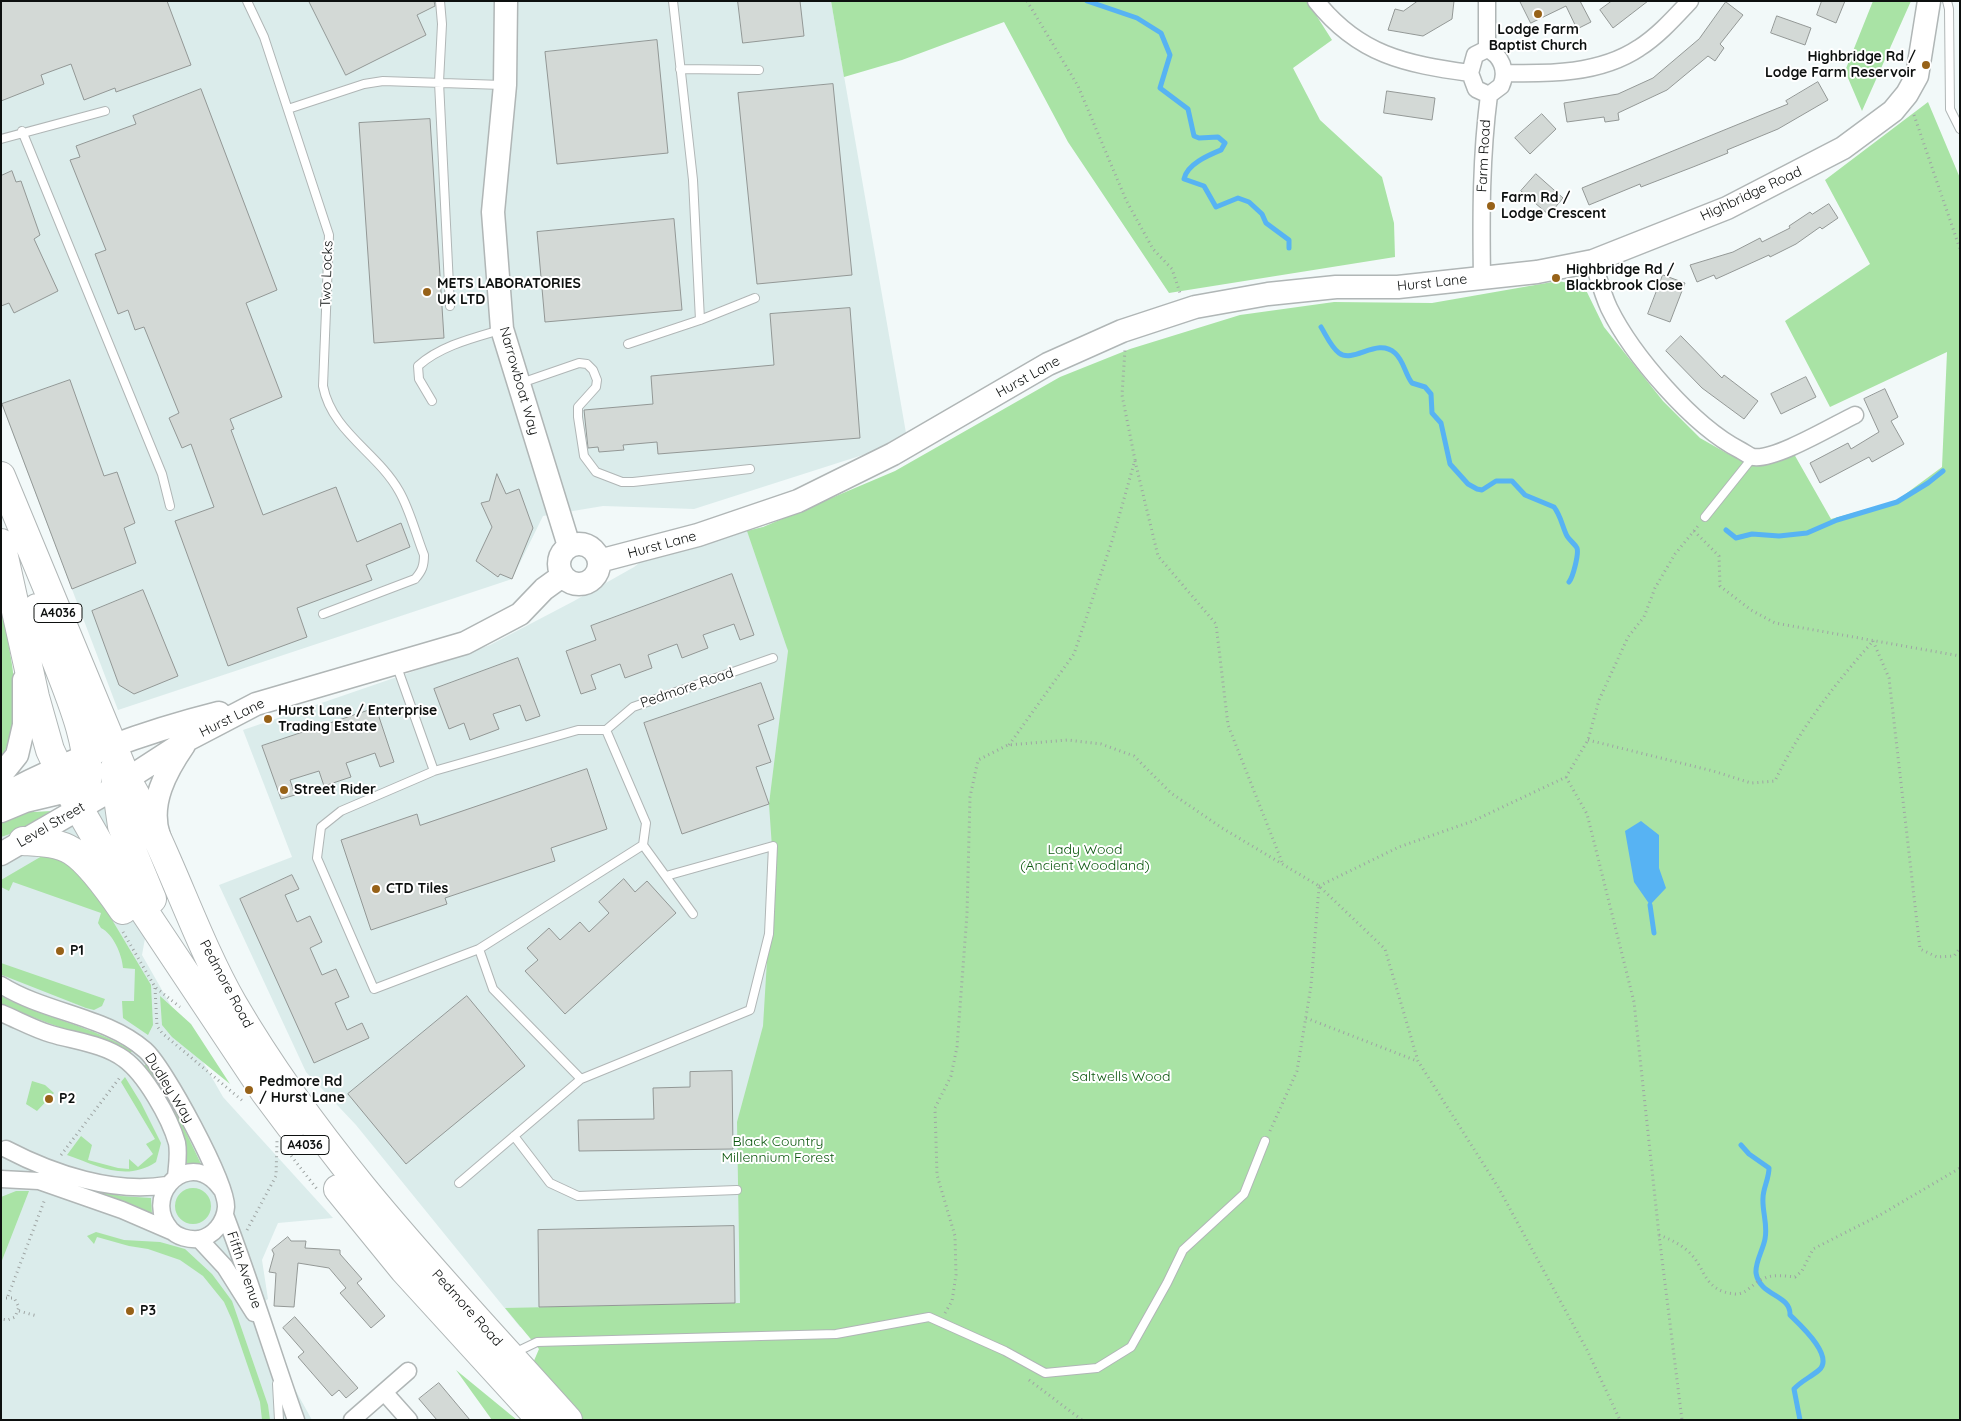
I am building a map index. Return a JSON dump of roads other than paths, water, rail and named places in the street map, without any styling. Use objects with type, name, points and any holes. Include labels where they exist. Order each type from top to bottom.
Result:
[{"type":"highway","name":"Pedmore Road","points":[[2,478],[112,745],[94,787]]},
{"type":"highway","points":[[2,478],[38,611],[80,727],[94,787],[122,826],[146,888],[215,1018]]},
{"type":"highway","name":"Pedmore Road","points":[[1,543],[35,697],[50,750],[94,787],[146,814],[205,947],[232,1002],[285,1086],[380,1212],[568,1420]]},
{"type":"highway","name":"Pedmore Road","points":[[94,787],[215,1018],[264,1091],[366,1226],[541,1420]]},
{"type":"highway","points":[[7,851],[48,843],[72,851],[103,883],[178,992],[215,1018]]},
{"type":"street","name":"Narrowboat Way","points":[[506,1],[505,86],[493,212],[502,329],[569,546]]},
{"type":"street","points":[[1316,1],[1346,34],[1380,53],[1417,65],[1470,73]]},
{"type":"street","points":[[1486,49],[1487,1]]},
{"type":"street","points":[[1504,73],[1558,73],[1613,60],[1638,49],[1658,34],[1690,1]]},
{"type":"street","name":"Highbridge Road","points":[[1482,278],[1537,272],[1593,261],[1727,208],[1796,174],[1843,148],[1893,111],[1907,94],[1917,76],[1929,1]]},
{"type":"street","points":[[1486,49],[1498,56],[1504,73],[1501,86],[1489,95],[1476,89],[1470,73],[1475,55],[1486,49]]},
{"type":"street","name":"Farm Road","points":[[1482,278],[1484,133],[1489,95]]},
{"type":"street","points":[[1593,261],[1610,308],[1624,333],[1670,392],[1705,427],[1731,446],[1754,457],[1775,454],[1855,415]]},
{"type":"street","name":"Hurst Lane","points":[[599,561],[698,535],[798,501],[893,454],[1048,364],[1122,331],[1186,310],[1268,294],[1336,287],[1398,288],[1482,278]]},
{"type":"street","points":[[586,545],[597,555],[599,561],[595,577],[585,584],[571,584],[562,576],[558,562],[560,555],[569,546],[586,545]]},
{"type":"street","name":"Hurst Lane","points":[[94,787],[256,704],[396,664],[473,639],[520,614],[544,589],[562,576]]},
{"type":"street","points":[[1,775],[17,755],[24,725],[23,640]]},
{"type":"street","points":[[86,756],[163,727],[256,704]]},
{"type":"street","points":[[166,859],[154,822],[161,787],[170,765],[189,738]]},
{"type":"street","points":[[1,796],[94,787]]},
{"type":"street","points":[[1,811],[25,801],[94,787]]},
{"type":"street","name":"Level Street","points":[[7,851],[94,787]]},
{"type":"street","name":"Dudley Way","points":[[1,985],[38,1004],[110,1028],[146,1050],[156,1061],[188,1116],[222,1190]]},
{"type":"street","name":"Dudley Way","points":[[1,1013],[48,1034],[102,1049],[123,1058],[148,1087],[168,1122],[177,1143],[172,1181]]},
{"type":"street","points":[[4,1147],[45,1166],[113,1186],[150,1188],[194,1173],[205,1175],[211,1178],[222,1190],[226,1205],[225,1215],[216,1230],[199,1239],[182,1237],[122,1210],[40,1181],[1,1179],[9,1164],[4,1147]]},
{"type":"street","points":[[172,1181],[162,1195],[160,1208],[164,1222],[173,1232]]},
{"type":"street","name":"Fifth Avenue","points":[[225,1215],[254,1292],[262,1325],[296,1420]]},
{"type":"street","name":"Fifth Avenue","points":[[199,1239],[224,1267],[262,1325]]},
{"type":"street","points":[[352,1420],[408,1371]]},
{"type":"street","points":[[384,1392],[409,1420]]},
{"type":"lane","name":"Two Locks","points":[[248,1],[264,37],[329,235],[323,386],[326,404],[335,418],[400,491],[424,555],[424,564],[421,572],[415,579],[323,614]]},
{"type":"lane","points":[[440,1],[442,24],[440,82],[450,306]]},
{"type":"lane","points":[[673,1],[693,180],[700,320]]},
{"type":"lane","points":[[1947,1],[1949,9],[1950,109],[1960,129]]},
{"type":"lane","points":[[680,69],[759,70]]},
{"type":"lane","points":[[288,109],[364,84],[440,82],[505,86]]},
{"type":"lane","points":[[1,139],[22,131],[104,110]]},
{"type":"lane","points":[[22,131],[162,474],[170,506]]},
{"type":"lane","points":[[628,344],[700,320],[755,298]]},
{"type":"lane","points":[[432,401],[420,380],[418,366],[426,358],[464,340],[502,329]]},
{"type":"lane","points":[[519,384],[579,363],[587,364],[593,370],[597,380],[596,386],[578,407],[578,417],[584,456],[596,472],[607,478],[633,482],[750,470]]},
{"type":"lane","points":[[1705,517],[1754,457]]},
{"type":"lane","name":"Pedmore Road","points":[[606,730],[634,707],[772,658]]},
{"type":"lane","points":[[396,664],[434,771]]},
{"type":"lane","points":[[643,845],[479,949],[374,989],[317,858],[321,827],[341,811],[434,771],[578,730],[606,730],[646,823],[643,845],[694,914]]},
{"type":"lane","points":[[459,1183],[581,1079],[750,1010],[768,934],[773,846],[666,876]]},
{"type":"lane","points":[[479,949],[493,989],[581,1079]]},
{"type":"lane","points":[[514,1136],[550,1183],[578,1196],[737,1190]]},
{"type":"lane","points":[[509,1355],[537,1342],[836,1334],[929,1317],[1005,1351],[1045,1373],[1097,1368],[1131,1348],[1167,1283],[1182,1250],[1244,1194],[1265,1141]]},
{"type":"lane","points":[[274,1356],[279,1420]]},
{"type":"water","points":[[1641,821],[1659,835],[1659,868],[1666,888],[1650,905],[1634,882],[1625,831]]},
{"type":"waterway","points":[[1087,1],[1137,18],[1161,33],[1170,55],[1160,88],[1188,109],[1194,136],[1199,138],[1218,137],[1225,143],[1221,150],[1205,157],[1189,169],[1184,179],[1204,186],[1216,207],[1238,198],[1249,202],[1262,214],[1266,223],[1289,240],[1289,248]]},
{"type":"waterway","points":[[1321,327],[1334,348],[1345,356],[1381,348],[1388,349],[1398,356],[1412,383],[1425,387],[1431,394],[1432,413],[1441,423],[1450,464],[1468,484],[1482,490],[1496,481],[1512,481],[1525,495],[1554,507],[1567,536],[1577,548],[1575,565],[1569,582]]},
{"type":"waterway","points":[[1726,530],[1736,538],[1752,534],[1779,536],[1807,533],[1837,520],[1897,502],[1928,483],[1943,471]]},
{"type":"waterway","points":[[1650,905],[1654,933]]},
{"type":"waterway","points":[[1741,1145],[1749,1154],[1769,1168],[1763,1198],[1766,1234],[1756,1269],[1759,1281],[1763,1287],[1786,1303],[1790,1315],[1814,1341],[1822,1357],[1823,1364],[1819,1370],[1794,1389],[1800,1420]]},
{"type":"place","name":"Lodge Farm Baptist Church","points":[[1538,14]]},
{"type":"place","name":"Highbridge Rd / Lodge Farm Reservoir","points":[[1926,65]]},
{"type":"place","name":"Farm Rd / Lodge Crescent","points":[[1491,206]]},
{"type":"place","name":"Highbridge Rd / Blackbrook Close","points":[[1556,278]]},
{"type":"place","name":"METS LABORATORIES UK LTD","points":[[427,292]]},
{"type":"place","name":"Hurst Lane / Enterprise Trading Estate","points":[[268,719]]},
{"type":"place","name":"Street Rider","points":[[284,790]]},
{"type":"place","name":"CTD Tiles","points":[[376,889]]},
{"type":"place","name":"P1","points":[[60,951]]},
{"type":"place","name":"Pedmore Rd / Hurst Lane","points":[[249,1090]]},
{"type":"place","name":"P2","points":[[49,1099]]},
{"type":"place","name":"P3","points":[[130,1311]]},
{"type":"park label","name":"Lady Wood (Ancient Woodland)","points":[[1085,858]]},
{"type":"park label","name":"Saltwells Wood","points":[[1121,1077]]},
{"type":"park label","name":"Black Country Millennium Forest","points":[[778,1150]]}]
